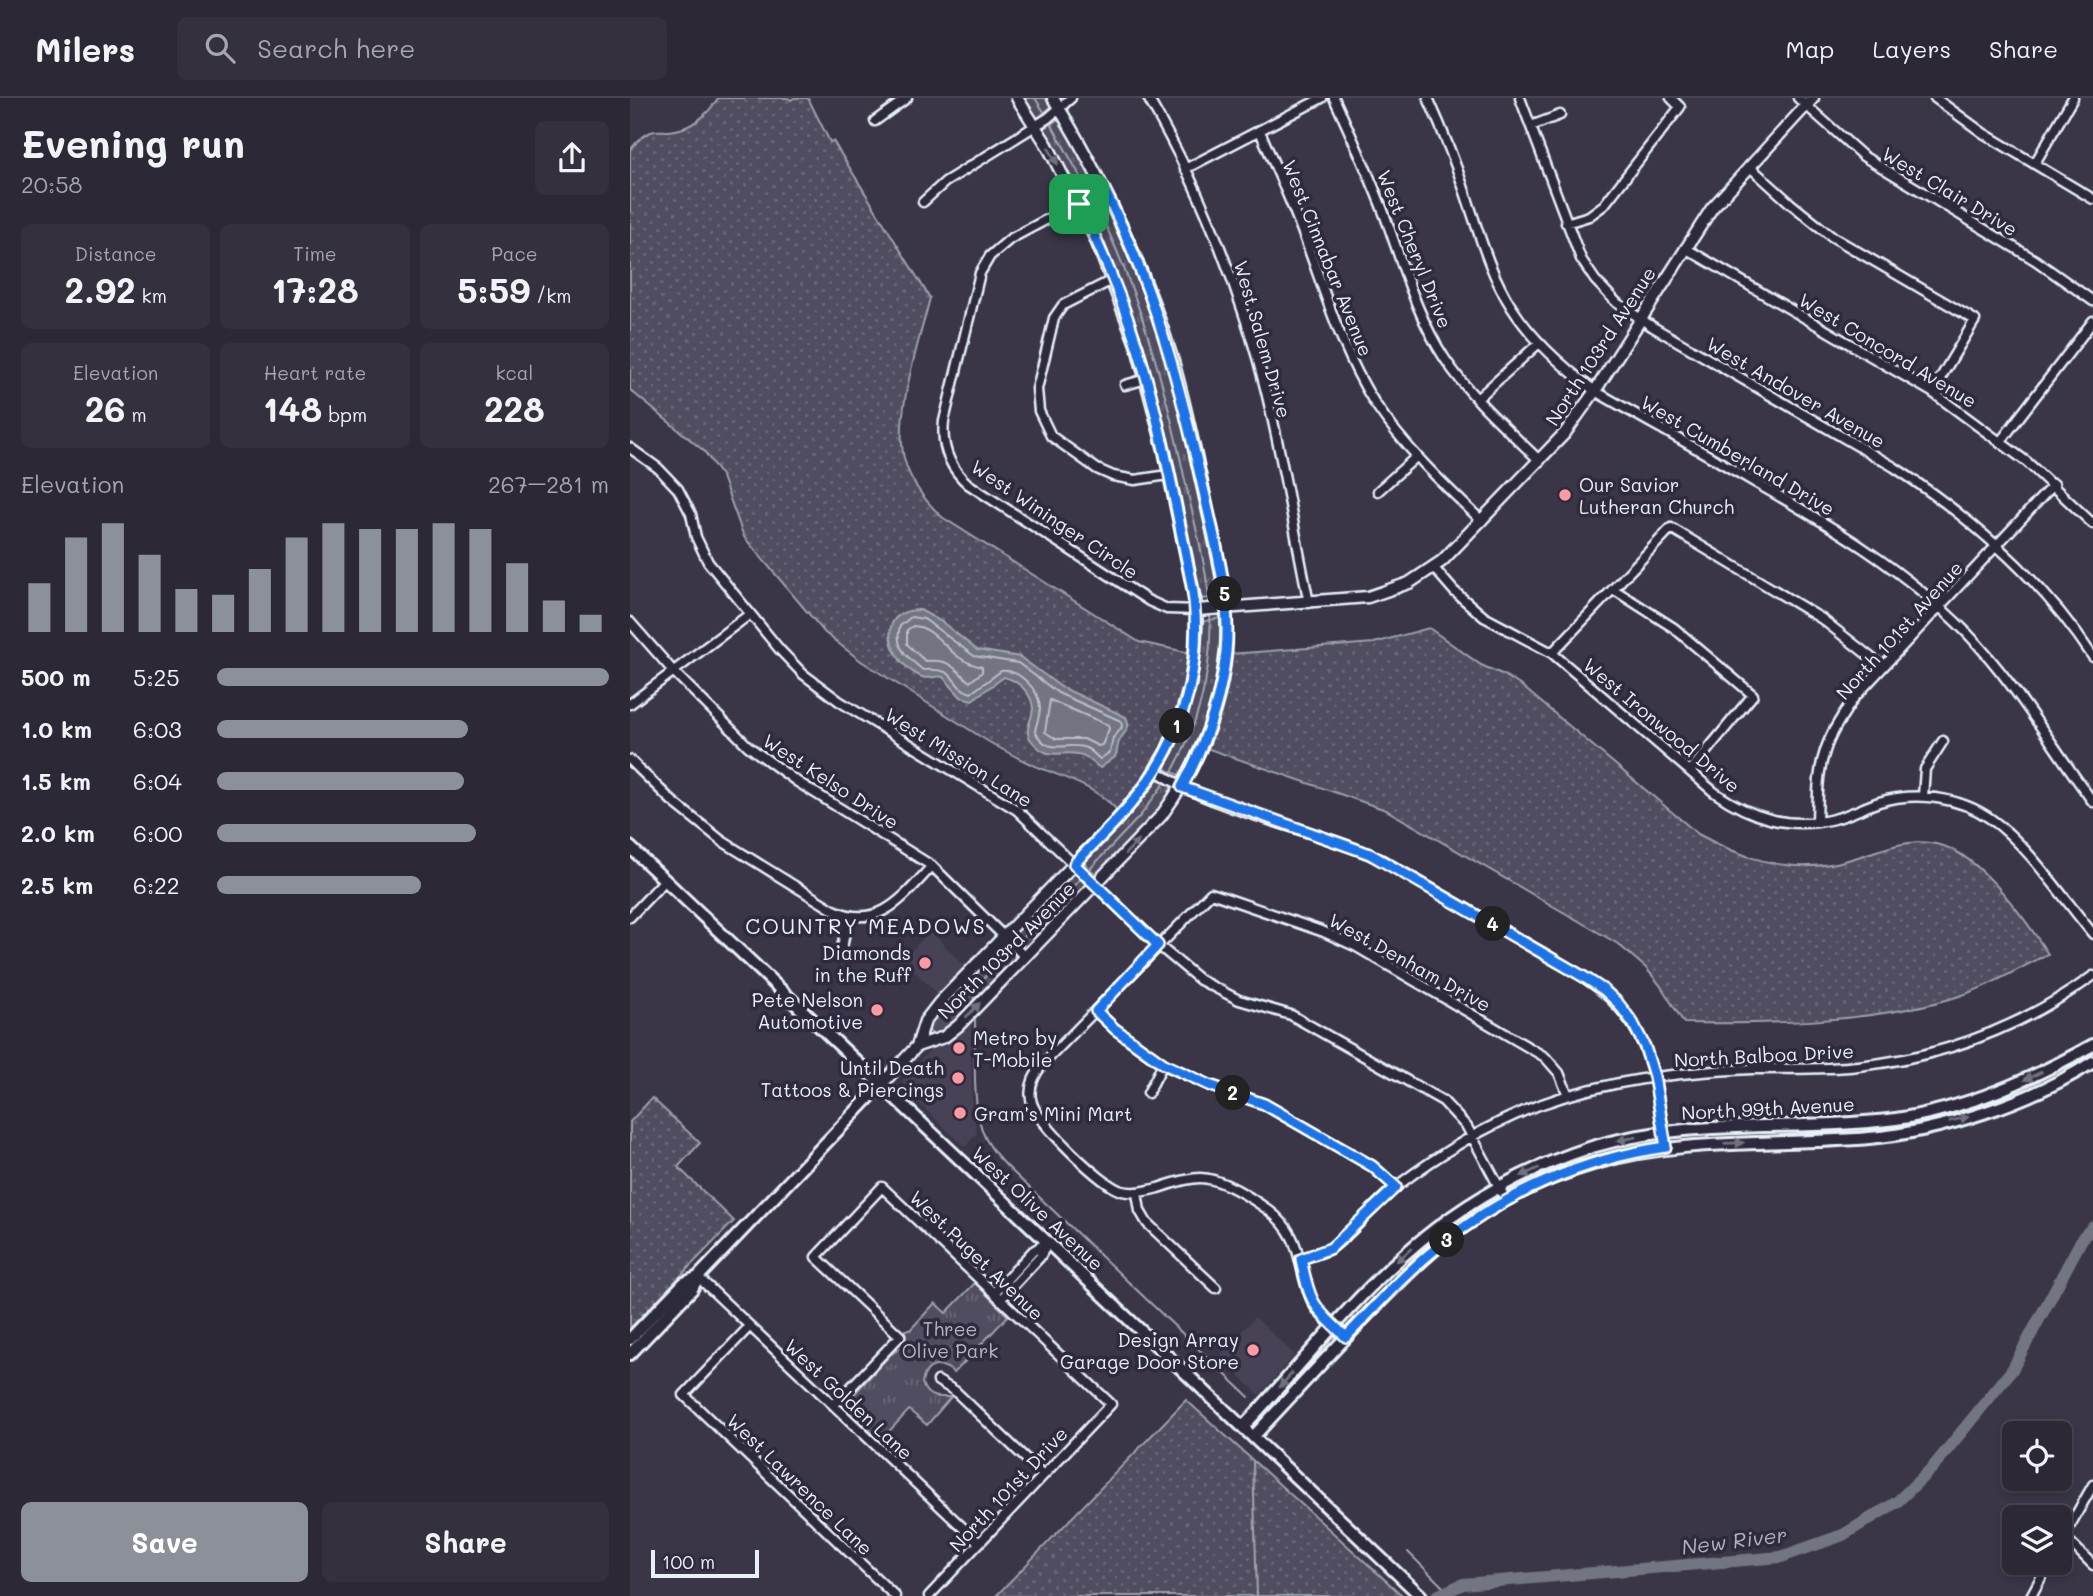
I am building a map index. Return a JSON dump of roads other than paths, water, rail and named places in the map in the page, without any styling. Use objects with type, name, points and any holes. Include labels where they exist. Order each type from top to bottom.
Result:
[{"type":"main road","name":"West Olive Avenue","points":[[630,847],[1421,1596]]},
{"type":"main road","name":"North 99th Avenue","points":[[1243,1427],[1409,1250],[1499,1187],[1551,1163],[1592,1147],[1663,1132],[1897,1119],[1934,1111],[1982,1097],[2036,1075],[2093,1045]]},
{"type":"main road","name":"North 99th Avenue","points":[[1253,1437],[1412,1269],[1475,1219],[1507,1200],[1579,1168],[1666,1147],[1867,1138],[1904,1133],[1975,1116],[2038,1092],[2093,1062]]},
{"type":"main road","name":"North 103rd Avenue","points":[[630,1354],[692,1289],[698,1277],[881,1085]]},
{"type":"main road","points":[[1866,1121],[1867,1138]]},
{"type":"main road","name":"North 103rd Avenue","points":[[630,1339],[684,1283],[698,1277]]},
{"type":"street","points":[[875,121],[907,98]]},
{"type":"street","points":[[1017,98],[1079,204],[1112,279],[1137,346],[1197,610]]},
{"type":"street","points":[[1053,98],[1104,189],[1140,268],[1172,359],[1213,534],[1227,608]]},
{"type":"street","points":[[923,202],[945,182],[1060,110],[1071,98]]},
{"type":"street","name":"West Salem Drive","points":[[1147,98],[1185,169],[1218,243],[1244,312],[1272,424],[1310,603]]},
{"type":"street","points":[[1185,169],[1322,98]]},
{"type":"street","name":"West Cheryl Drive","points":[[1334,98],[1373,185],[1422,318],[1445,359],[1477,399],[1540,460]]},
{"type":"street","name":"West Cumberland Drive","points":[[1428,98],[1461,180],[1490,267],[1513,309],[1539,343],[1595,391],[1835,528],[1885,562],[1940,607],[1968,634],[2019,694],[2093,802]]},
{"type":"street","name":"West Andover Avenue","points":[[1520,98],[1581,259],[1595,280],[1617,303],[1894,467],[1937,496],[2032,581],[2093,657]]},
{"type":"street","points":[[1566,223],[1589,216],[1604,205],[1680,107],[1671,98]]},
{"type":"street","points":[[1935,98],[1983,133],[2093,199]]},
{"type":"street","points":[[1945,106],[1951,98]]},
{"type":"street","points":[[2035,163],[2073,98]]},
{"type":"street","name":"North 103rd Avenue","points":[[881,1085],[917,1046],[925,1021],[931,1013],[1132,803],[1155,770],[1175,733],[1188,695],[1195,650],[1197,610],[1368,597],[1409,583],[1434,568],[1565,433],[1595,391],[1712,208],[1806,100]]},
{"type":"street","name":"West Clair Drive","points":[[1806,100],[1840,137],[1872,163],[2035,260],[2093,300]]},
{"type":"street","points":[[1531,126],[1560,115]]},
{"type":"street","name":"West Cinnabar Avenue","points":[[1259,131],[1302,230],[1338,332],[1364,386],[1416,457],[1482,521]]},
{"type":"street","points":[[1749,166],[1831,236],[1975,320],[1932,392]]},
{"type":"street","name":"West Wininger Circle","points":[[1104,189],[1010,239],[990,256],[980,273],[944,421],[947,456],[954,470],[968,484],[1149,601],[1167,609],[1197,610]]},
{"type":"street","name":"West Concord Avenue","points":[[1685,248],[1932,392],[2001,440],[2053,484],[2093,524]]},
{"type":"street","points":[[1112,279],[1063,306],[1054,318],[1037,389],[1039,411],[1051,436],[1097,469],[1113,476],[1135,480],[1168,475]]},
{"type":"street","points":[[2001,440],[2093,320]]},
{"type":"street","points":[[1477,399],[1539,343]]},
{"type":"street","points":[[1125,385],[1146,379]]},
{"type":"street","points":[[1355,392],[1364,386]]},
{"type":"street","name":"West Mission Lane","points":[[630,448],[658,468],[678,489],[691,514],[696,537],[708,562],[780,650],[821,688],[1017,810],[1158,945],[1215,989],[1239,1000],[1291,1015],[1443,1101],[1461,1118],[1507,1200]]},
{"type":"street","points":[[1378,491],[1416,457]]},
{"type":"street","name":"North 101st Avenue","points":[[1817,822],[1819,776],[1825,750],[1833,731],[1854,698],[2053,484]]},
{"type":"street","points":[[1552,653],[1671,528],[1822,619],[1883,667]]},
{"type":"street","name":"West Ironwood Drive","points":[[1434,568],[1454,591],[1485,617],[1552,653],[1737,808],[1782,822],[1817,822],[1835,819],[1881,802],[1923,796],[1953,801],[1990,817],[2003,828],[2093,934]]},
{"type":"street","points":[[1613,589],[1674,628],[1753,695],[1690,771]]},
{"type":"street","name":"North 103rd Avenue","points":[[917,1046],[951,1033],[1150,828],[1182,787],[1199,755],[1217,702],[1226,653],[1227,608]]},
{"type":"street","points":[[630,704],[750,614]]},
{"type":"street","name":"West Kelso Drive","points":[[630,622],[727,728],[772,765],[932,866],[1025,957]]},
{"type":"street","points":[[1923,796],[1925,769],[1943,741]]},
{"type":"street","points":[[630,760],[672,801],[722,841],[848,917],[870,917],[886,910],[932,866]]},
{"type":"street","points":[[1155,770],[1182,787],[1370,854],[1584,977],[1618,1003],[1633,1023],[1645,1047],[1654,1076],[1666,1147]]},
{"type":"street","points":[[630,917],[665,880]]},
{"type":"street","name":"West Denham Drive","points":[[1158,945],[1210,893],[1324,932],[1355,946],[1545,1057],[1559,1073],[1568,1095]]},
{"type":"street","points":[[842,953],[848,917]]},
{"type":"street","points":[[1158,945],[1043,1063],[1030,1088],[1032,1103],[1040,1119],[1096,1175],[1121,1191],[1137,1193],[1196,1178],[1224,1184],[1266,1209],[1291,1236],[1301,1259],[1313,1303],[1346,1337]]},
{"type":"street","name":"North Balboa Drive","points":[[1301,1259],[1331,1248],[1396,1187],[1473,1138],[1526,1111],[1568,1095],[1654,1076],[1707,1071],[1855,1067],[1909,1059],[1988,1036],[2059,998],[2093,976]]},
{"type":"street","points":[[1096,1011],[1115,1029],[1164,1064],[1209,1085],[1264,1104],[1372,1166],[1396,1187]]},
{"type":"street","points":[[1148,1093],[1164,1064]]},
{"type":"street","name":"West Puget Avenue","points":[[834,1405],[900,1336],[816,1258],[882,1187],[1111,1404]]},
{"type":"street","points":[[1137,1193],[1140,1210],[1147,1223],[1216,1287]]},
{"type":"street","points":[[997,1296],[1033,1251],[1048,1242]]},
{"type":"street","name":"West Golden Lane","points":[[698,1277],[979,1543]]},
{"type":"street","name":"West Lawrence Lane","points":[[749,1326],[684,1395],[895,1596]]},
{"type":"street","points":[[938,1381],[955,1391],[1043,1475]]},
{"type":"street","name":"North 101st Drive","points":[[929,1596],[1111,1404]]},
{"type":"street","points":[[2072,1522],[2093,1485]]},
{"type":"street","points":[[2072,1544],[2093,1565]]},
{"type":"street","points":[[2031,1596],[2042,1575]]},
{"type":"water","points":[[920,610],[942,622],[977,650],[1020,657],[1061,687],[1126,717],[1127,729],[1119,741],[1115,757],[1100,768],[1082,755],[1050,753],[1038,747],[1028,732],[1033,712],[1030,697],[1019,684],[1009,679],[1004,677],[972,700],[961,697],[943,677],[925,678],[910,670],[894,650],[891,627],[895,618],[905,612]]},
{"type":"waterway","points":[[1035,98],[1046,115]]},
{"type":"waterway","points":[[1049,120],[1090,194]]},
{"type":"waterway","points":[[1093,199],[1124,268],[1149,339],[1178,448],[1200,545],[1210,606]]},
{"type":"waterway","points":[[1169,777],[1188,738],[1202,697],[1209,655],[1210,611]]},
{"type":"waterway","points":[[1087,872],[1140,816],[1166,781]]},
{"type":"waterway","points":[[1016,945],[1083,876]]},
{"type":"waterway","points":[[973,1004],[982,980],[1012,949]]},
{"type":"waterway","points":[[975,1017],[978,1114],[993,1150],[1249,1397]]},
{"type":"waterway","name":"New River","points":[[1437,1596],[1463,1584],[1781,1557],[1843,1535],[1897,1502],[1933,1467],[2012,1370],[2083,1237],[2093,1227]]},
{"type":"waterway","points":[[1253,1461],[1257,1596]]},
{"type":"waterway","points":[[1408,1552],[1447,1591]]},
{"type":"place","name":"Our Savior Lutheran Church","points":[[1565,495]]},
{"type":"place","name":"Diamonds in the Ruff","points":[[925,963]]},
{"type":"place","name":"Pete Nelson Automotive","points":[[877,1010]]},
{"type":"place","name":"Metro by T-Mobile","points":[[959,1048]]},
{"type":"place","name":"Until Death Tattoos & Piercings","points":[[958,1078]]},
{"type":"place","name":"Gram's Mini Mart","points":[[960,1113]]},
{"type":"place","name":"Design Array Garage Door Store","points":[[1253,1350]]},
{"type":"district","name":"COUNTRY MEADOWS","points":[[866,925]]},
{"type":"park label","name":"Three Olive Park","points":[[950,1339]]}]
